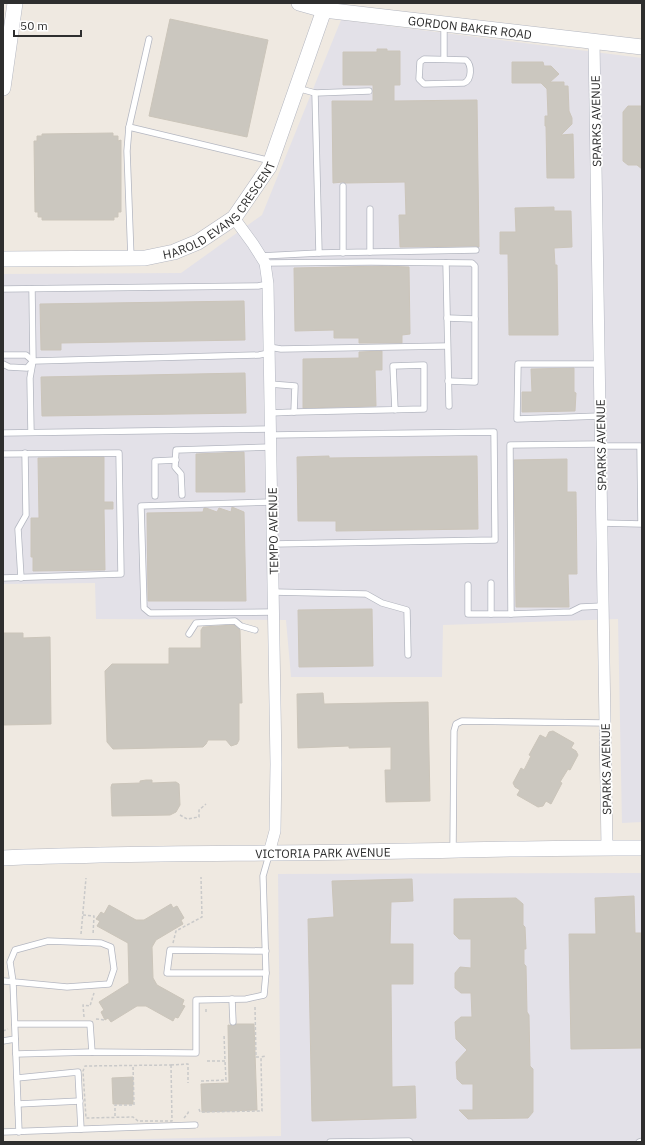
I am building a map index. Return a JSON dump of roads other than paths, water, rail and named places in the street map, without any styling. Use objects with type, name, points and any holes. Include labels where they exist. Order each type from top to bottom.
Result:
[{"type":"street","points":[[3,88],[15,3]]},
{"type":"street","name":"GORDON BAKER ROAD","points":[[299,3],[324,10],[642,47]]},
{"type":"street","name":"HAROLD EVANS CRESCENT","points":[[3,259],[145,258],[174,252],[198,242],[234,218],[272,161],[324,10]]},
{"type":"street","name":"SPARKS AVENUE","points":[[594,42],[600,416],[607,523],[603,606],[607,848]]},
{"type":"street","name":"TEMPO AVENUE","points":[[234,218],[263,260],[268,284],[272,447],[276,793],[275,831],[269,853]]},
{"type":"street","name":"VICTORIA PARK AVENUE","points":[[3,858],[84,855],[642,848]]},
{"type":"lane","points":[[444,25],[444,59]]},
{"type":"lane","points":[[131,258],[127,151],[129,127],[148,39]]},
{"type":"lane","points":[[424,59],[444,59],[464,59],[468,61],[470,65],[470,78],[467,82],[421,83],[419,79],[421,61],[424,59]]},
{"type":"lane","points":[[297,88],[315,93],[369,91]]},
{"type":"lane","points":[[315,93],[319,253]]},
{"type":"lane","points":[[129,127],[272,161]]},
{"type":"lane","points":[[343,186],[343,253]]},
{"type":"lane","points":[[370,209],[370,252]]},
{"type":"lane","points":[[263,260],[319,253],[476,250]]},
{"type":"lane","points":[[263,260],[472,263],[475,266],[475,382],[448,381]]},
{"type":"lane","points":[[446,262],[449,406]]},
{"type":"lane","points":[[3,289],[258,286],[268,284]]},
{"type":"lane","points":[[31,432],[30,378],[33,361],[32,289]]},
{"type":"lane","points":[[447,318],[475,319]]},
{"type":"lane","points":[[3,355],[26,355],[33,361],[259,355],[269,350],[281,349],[447,346]]},
{"type":"lane","points":[[3,364],[9,367],[27,368],[33,361]]},
{"type":"lane","points":[[600,364],[518,364],[517,419],[600,416]]},
{"type":"lane","points":[[270,413],[294,412],[395,410],[424,409],[424,365],[394,366],[395,410]]},
{"type":"lane","points":[[270,384],[295,386],[294,412]]},
{"type":"lane","points":[[3,433],[494,432],[495,540],[273,544]]},
{"type":"lane","points":[[511,614],[510,445],[641,446],[641,524],[607,523]]},
{"type":"lane","points":[[182,495],[181,474],[175,467],[176,450],[272,447]]},
{"type":"lane","points":[[21,578],[18,529],[26,515],[25,453]]},
{"type":"lane","points":[[3,454],[119,453],[121,574],[3,578]]},
{"type":"lane","points":[[155,496],[155,460],[176,460]]},
{"type":"lane","points":[[272,502],[141,506],[144,608],[150,614],[274,612]]},
{"type":"lane","points":[[491,583],[491,614]]},
{"type":"lane","points":[[468,585],[468,614],[571,612],[581,607],[603,606]]},
{"type":"lane","points":[[274,592],[366,594],[382,603],[406,610],[408,655]]},
{"type":"lane","points":[[189,634],[196,623],[202,622],[235,621],[241,626],[255,630]]},
{"type":"lane","points":[[453,850],[454,731],[456,724],[462,721],[605,723]]},
{"type":"lane","points":[[16,1054],[196,1052],[196,1000],[246,999],[264,995],[266,951],[263,876],[269,853]]},
{"type":"lane","points":[[3,981],[13,982],[67,987],[109,984],[114,969],[111,947],[101,943],[48,942],[15,950],[10,962],[13,982],[19,1132]]},
{"type":"lane","points":[[266,951],[170,950],[167,973],[266,973]]},
{"type":"lane","points":[[232,999],[233,1022]]},
{"type":"lane","points":[[15,1024],[90,1024],[92,1052]]},
{"type":"lane","points":[[3,1041],[15,1039]]},
{"type":"lane","points":[[17,1078],[78,1072],[81,1130]]},
{"type":"lane","points":[[18,1104],[80,1101]]},
{"type":"lane","points":[[3,1132],[195,1125]]},
{"type":"lane","points":[[330,1142],[410,1142]]}]
